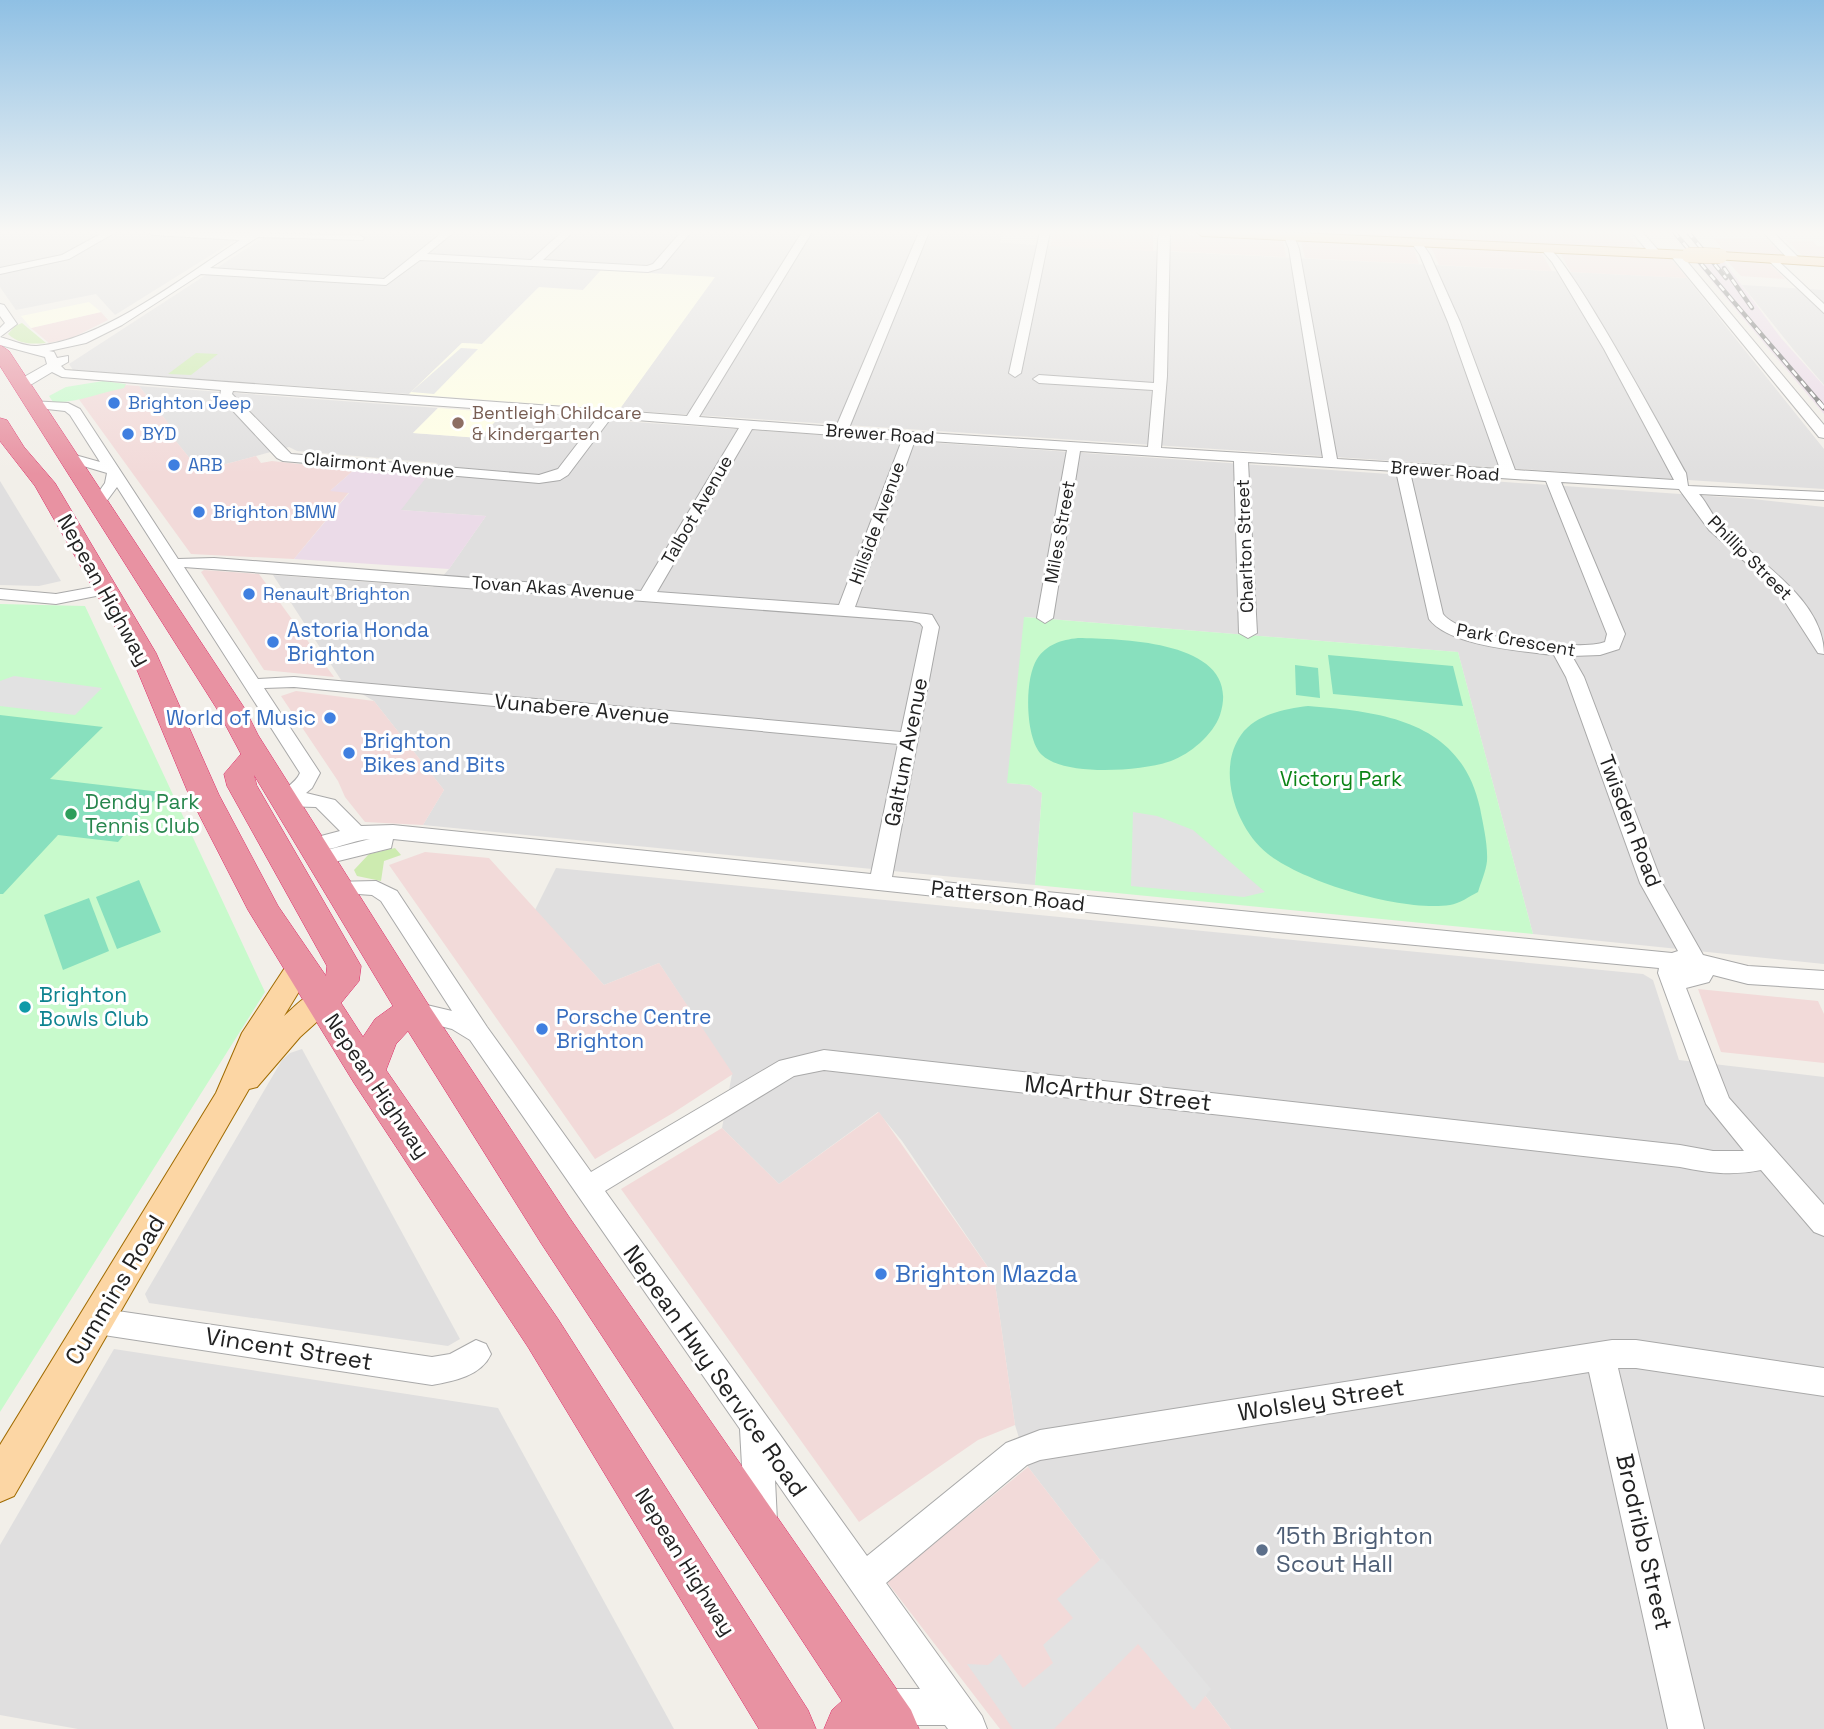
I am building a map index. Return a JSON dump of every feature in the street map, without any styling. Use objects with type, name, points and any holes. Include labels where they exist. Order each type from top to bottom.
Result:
[{"type":"highway","name":"Nepean Highway","points":[[1,352],[22,384],[44,396],[68,457],[231,709],[250,745],[414,1011],[555,1230],[761,1532],[873,1722]]},
{"type":"highway","points":[[0,386],[22,384]]},
{"type":"highway","points":[[15,448],[19,421],[13,408],[44,396]]},
{"type":"highway","name":"Nepean Highway","points":[[0,424],[15,448],[44,483],[143,653],[204,795],[264,910],[368,1073],[543,1333],[789,1729]]},
{"type":"highway","points":[[85,552],[103,546],[118,536]]},
{"type":"highway","points":[[103,586],[149,584]]},
{"type":"highway","points":[[125,623],[127,614],[149,584]]},
{"type":"highway","points":[[250,745],[239,774],[253,806],[344,966],[342,981],[321,1001]]},
{"type":"highway","points":[[243,871],[317,851]]},
{"type":"highway","points":[[368,1073],[383,1031],[396,1019],[414,1011]]},
{"type":"main road","name":"Cummins Road","points":[[0,1482],[229,1098],[253,1041],[300,967]]},
{"type":"main road","name":"Cummins Road","points":[[229,1098],[281,1037],[321,1001]]},
{"type":"street","points":[[0,334],[11,324],[4,313]]},
{"type":"street","points":[[22,384],[101,337],[134,313]]},
{"type":"street","points":[[690,421],[757,313]]},
{"type":"street","points":[[841,431],[890,313]]},
{"type":"street","points":[[1015,373],[1027,313]]},
{"type":"street","points":[[1154,452],[1160,387],[1161,313]]},
{"type":"street","points":[[1305,313],[1331,464]]},
{"type":"street","points":[[1450,313],[1510,475]]},
{"type":"street","name":"Phillip Street","points":[[1588,313],[1714,527],[1784,588],[1824,649]]},
{"type":"street","points":[[1727,313],[1824,434]]},
{"type":"street","points":[[1,352],[36,350],[78,341],[118,323]]},
{"type":"street","points":[[36,350],[51,356],[54,365]]},
{"type":"street","name":"Brewer Road","points":[[54,365],[62,373],[233,390],[1824,496]]},
{"type":"street","name":"Brewer Road","points":[[22,384],[110,378]]},
{"type":"street","points":[[44,396],[89,379]]},
{"type":"street","points":[[1039,380],[1160,387]]},
{"type":"street","name":"Clairmont Avenue","points":[[233,390],[282,455],[288,458],[539,479],[555,477],[563,472],[607,415]]},
{"type":"street","points":[[44,396],[74,411],[310,773],[307,783],[285,800]]},
{"type":"street","name":"Talbot Avenue","points":[[647,595],[747,425]]},
{"type":"street","name":"Hillside Avenue","points":[[845,611],[910,436]]},
{"type":"street","name":"Miles Street","points":[[1045,618],[1074,447]]},
{"type":"street","points":[[68,457],[114,472]]},
{"type":"street","name":"Charlton Street","points":[[1241,458],[1248,634]]},
{"type":"street","name":"Park Crescent","points":[[1402,468],[1435,614],[1440,622],[1467,635],[1565,650],[1600,651],[1613,645],[1616,637],[1552,478]]},
{"type":"street","points":[[98,503],[113,484],[114,472]]},
{"type":"street","points":[[1769,493],[1779,498],[1824,503]]},
{"type":"street","name":"Tovan Akas Avenue","points":[[175,565],[202,562],[647,595],[912,616],[929,621]]},
{"type":"street","points":[[149,584],[199,600]]},
{"type":"street","points":[[0,593],[55,599],[103,586]]},
{"type":"street","name":"Galtum Avenue","points":[[880,883],[931,627],[929,621]]},
{"type":"street","name":"Twisden Road","points":[[1565,650],[1683,972],[1719,1104],[1824,1224]]},
{"type":"street","name":"Vunabere Avenue","points":[[258,690],[267,682],[294,682],[910,739]]},
{"type":"street","points":[[250,745],[258,690]]},
{"type":"street","points":[[285,800],[312,799],[324,802],[356,833]]},
{"type":"street","name":"Patterson Road","points":[[317,851],[356,833],[387,832],[1601,956],[1683,972],[1824,980]]},
{"type":"street","name":"Patterson Road","points":[[317,851],[416,835]]},
{"type":"street","name":"Nepean Hwy Service Road","points":[[339,887],[376,888],[387,893],[479,1034],[961,1718]]},
{"type":"street","points":[[414,1011],[464,1024],[479,1034]]},
{"type":"street","name":"McArthur Street","points":[[588,1188],[788,1068],[824,1060],[1680,1157],[1723,1165],[1738,1165],[1758,1151]]},
{"type":"street","name":"Vincent Street","points":[[97,1321],[432,1371],[455,1367],[476,1354]]},
{"type":"street","name":"Wolsley Street","points":[[863,1580],[1017,1454],[1040,1445],[1600,1355],[1636,1354],[1824,1382]]},
{"type":"street","name":"Brodribb Street","points":[[1600,1355],[1686,1729]]},
{"type":"street","points":[[753,1425],[759,1465],[761,1532]]},
{"type":"street","name":"Nepean Hwy Service Road","points":[[873,1722],[961,1718]]},
{"type":"shaded area","points":[[37,313],[98,313],[31,328],[21,316]]},
{"type":"shaded area","points":[[98,313],[102,313],[108,320],[72,338],[49,343],[31,328]]},
{"type":"shaded area","points":[[148,313],[513,313],[482,344],[462,343],[409,394],[73,370],[69,364]]},
{"type":"shaded area","points":[[513,313],[689,313],[619,410],[409,394],[462,343],[482,344]]},
{"type":"shaded area","points":[[689,313],[1715,313],[1824,449],[1824,489],[619,410]]},
{"type":"shaded area","points":[[1738,313],[1762,313],[1824,386],[1824,414]]},
{"type":"shaded area","points":[[1764,313],[1824,313],[1824,385]]},
{"type":"shaded area","points":[[461,348],[478,349],[434,394],[411,392]]},
{"type":"shaded area","points":[[125,385],[139,386],[176,433],[171,435],[200,471],[256,456],[261,463],[272,461],[354,470],[331,490],[349,492],[294,559],[191,554],[78,398]]},
{"type":"shaded area","points":[[139,386],[438,408],[413,433],[480,438],[503,413],[1753,499],[1824,507],[1824,964],[1533,934],[1458,652],[1025,617],[1008,783],[1030,785],[1042,793],[1035,885],[423,825],[444,790],[374,701],[343,683],[273,575],[433,587],[486,516],[400,510],[437,463],[297,451],[289,447],[200,471],[170,434],[175,432]]},
{"type":"shaded area","name":"Bentleigh Childcare & kindergarten","points":[[438,408],[503,413],[480,438],[413,433]]},
{"type":"shaded area","points":[[354,470],[428,475],[401,510],[486,516],[449,569],[294,559],[349,493],[330,491]]},
{"type":"shaded area","points":[[0,481],[61,581],[39,586],[0,585]]},
{"type":"shaded area","points":[[204,570],[259,574],[334,677],[264,670],[201,572]]},
{"type":"shaded area","points":[[14,676],[102,688],[75,715],[0,706],[0,681]]},
{"type":"shaded area","points":[[296,691],[374,701],[444,790],[423,825],[365,822],[345,797],[338,781],[281,696]]},
{"type":"shaded area","points":[[1133,812],[1157,816],[1193,830],[1265,892],[1244,897],[1131,886]]},
{"type":"shaded area","points":[[425,852],[489,858],[604,985],[659,963],[733,1074],[595,1159],[389,865]]},
{"type":"shaded area","points":[[556,868],[1643,974],[1653,980],[1679,1060],[1824,1077],[1824,1729],[1231,1729],[1028,1467],[1015,1425],[994,1276],[902,1141],[878,1112],[779,1184],[722,1128],[732,1074],[659,963],[604,985],[535,910]]},
{"type":"shaded area","points":[[1698,989],[1818,1001],[1824,1014],[1824,1063],[1721,1052]]},
{"type":"shaded area","points":[[302,1049],[460,1339],[448,1346],[149,1303],[145,1294],[282,1060],[290,1053]]},
{"type":"shaded area","points":[[879,1112],[994,1276],[1015,1425],[978,1440],[859,1522],[621,1189],[722,1128],[779,1184]]},
{"type":"shaded area","points":[[114,1349],[498,1408],[674,1729],[78,1729],[0,1715],[0,1545]]},
{"type":"shaded area","points":[[1028,1467],[1231,1729],[1000,1729],[887,1582]]},
{"type":"shaded area","points":[[1102,1558],[1211,1689],[1194,1710],[1138,1644],[1054,1729],[1013,1729],[967,1664],[988,1665],[1000,1654],[1023,1688],[1053,1663],[1043,1645],[1073,1618],[1057,1599]]},
{"type":"green space","points":[[22,323],[46,343],[22,342],[8,334]]},
{"type":"green space","points":[[196,353],[218,354],[191,375],[168,374]]},
{"type":"green space","points":[[103,381],[126,384],[124,388],[70,401],[53,402],[49,396],[66,387]]},
{"type":"green space","points":[[0,604],[85,606],[265,992],[0,1412]]},
{"type":"green space","name":"Victory Park","points":[[1024,617],[1458,652],[1533,934],[1035,885],[1042,793],[1030,785],[1007,783]]},
{"type":"green space","points":[[1078,638],[1149,643],[1198,658],[1214,672],[1223,690],[1220,715],[1212,730],[1193,749],[1158,765],[1124,769],[1086,769],[1068,767],[1042,755],[1032,736],[1028,708],[1033,668],[1037,659],[1050,646]]},
{"type":"green space","points":[[1328,655],[1453,666],[1463,706],[1333,694]]},
{"type":"green space","points":[[1295,665],[1318,668],[1320,698],[1296,695]]},
{"type":"green space","points":[[1308,706],[1391,718],[1437,739],[1456,756],[1470,779],[1485,834],[1487,861],[1478,892],[1450,905],[1430,906],[1382,900],[1305,875],[1268,854],[1257,843],[1239,815],[1233,798],[1230,765],[1234,749],[1247,728],[1263,717]]},
{"type":"green space","name":"Dendy Park Tennis Club","points":[[0,715],[103,727],[50,779],[161,792],[118,842],[58,835],[3,894],[0,894]]},
{"type":"green space","points":[[395,848],[401,855],[384,861],[381,881],[357,876],[354,870],[369,854]]},
{"type":"green space","points":[[139,880],[161,932],[117,949],[96,897]]},
{"type":"green space","points":[[89,898],[109,951],[63,970],[44,915]]},
{"type":"railway","points":[[1743,313],[1820,403]]},
{"type":"railway","points":[[1818,401],[1824,408]]},
{"type":"place","name":"Brighton Jeep","points":[[114,403]]},
{"type":"place","name":"Bentleigh Childcare & kindergarten","points":[[458,423]]},
{"type":"place","name":"BYD","points":[[128,434]]},
{"type":"place","name":"ARB","points":[[174,465]]},
{"type":"place","name":"Brighton BMW","points":[[199,512]]},
{"type":"place","name":"Renault Brighton","points":[[249,594]]},
{"type":"place","name":"Astoria Honda Brighton","points":[[273,642]]},
{"type":"place","name":"World of Music","points":[[330,718]]},
{"type":"place","name":"Brighton Bikes and Bits","points":[[349,753]]},
{"type":"place","name":"Dendy Park Tennis Club","points":[[71,814]]},
{"type":"place","name":"Brighton Bowls Club","points":[[25,1007]]},
{"type":"place","name":"Porsche Centre Brighton","points":[[542,1029]]},
{"type":"place","name":"Brighton Mazda","points":[[881,1274]]},
{"type":"place","name":"15th Brighton Scout Hall","points":[[1262,1550]]}]
